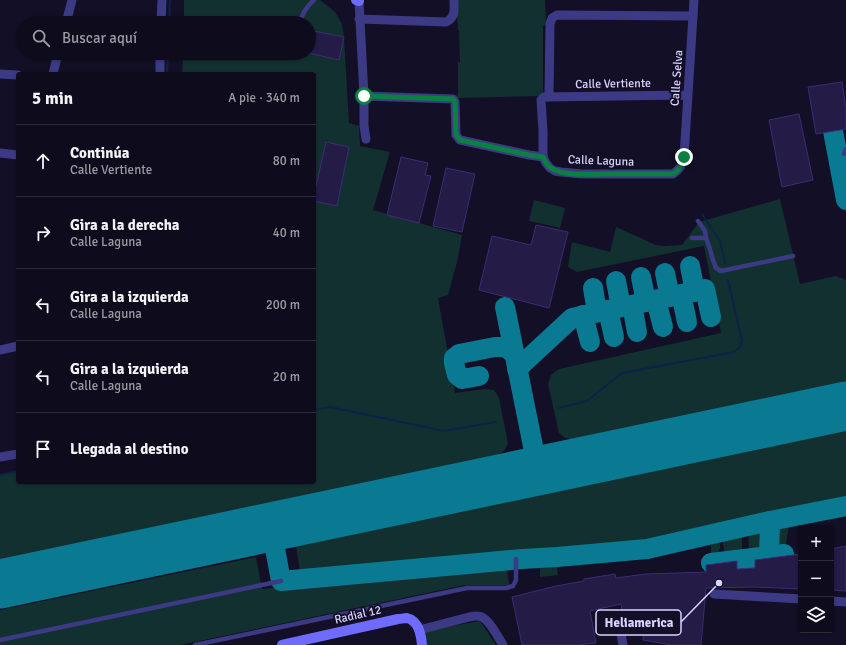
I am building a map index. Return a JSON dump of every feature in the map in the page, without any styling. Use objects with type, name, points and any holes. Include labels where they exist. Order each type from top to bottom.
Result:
[{"type":"street","points":[[68,16],[72,0]]},
{"type":"street","points":[[161,16],[162,0]]},
{"type":"street","points":[[358,0],[364,96],[364,126],[366,139]]},
{"type":"street","points":[[359,19],[446,22],[451,19],[454,14],[454,0]]},
{"type":"street","name":"Calle Selva","points":[[684,157],[694,0]]},
{"type":"street","points":[[364,96],[453,99],[455,102],[456,135],[460,140],[543,157],[545,99],[550,24],[552,18],[557,15],[693,16]]},
{"type":"street","points":[[53,72],[56,60]]},
{"type":"street","points":[[160,60],[160,72]]},
{"type":"street","points":[[0,74],[16,75]]},
{"type":"street","name":"Calle Vertiente","points":[[545,99],[688,95]]},
{"type":"street","points":[[0,153],[16,154]]},
{"type":"street","name":"Calle Laguna","points":[[543,157],[550,168],[582,174],[673,174],[678,171],[684,157]]},
{"type":"street","points":[[0,350],[16,346]]},
{"type":"street","points":[[0,457],[16,454]]},
{"type":"street","points":[[714,594],[798,599]]},
{"type":"street","points":[[834,601],[846,602]]},
{"type":"street","points":[[422,645],[419,630],[476,616],[482,617],[487,621],[503,645]]},
{"type":"street","name":"Radial 12","points":[[282,645],[307,643],[398,619],[408,618],[415,623],[419,630]]},
{"type":"street","points":[[619,622],[623,645]]},
{"type":"lane","points":[[302,16],[304,10],[314,0]]},
{"type":"lane","points":[[698,221],[705,231],[716,268],[721,271],[793,256]]},
{"type":"lane","points":[[692,238],[706,238]]},
{"type":"lane","points":[[195,645],[467,588],[506,588],[513,586],[516,580],[516,559]]},
{"type":"lane","points":[[0,640],[281,581]]},
{"type":"green space","points":[[184,0],[320,0],[335,12],[342,24],[344,37],[349,123],[359,126],[360,146],[390,152],[373,210],[462,235],[457,262],[448,295],[438,298],[455,393],[484,389],[494,390],[499,398],[508,443],[504,451],[495,458],[0,561],[0,475],[16,471],[16,484],[316,484],[316,72],[182,72],[183,60],[316,60],[316,16],[184,16]]},
{"type":"green space","points":[[456,0],[545,0],[546,24],[543,26],[543,93],[539,96],[456,98],[458,94],[458,62],[460,62]]},
{"type":"green space","points":[[780,199],[800,284],[836,276],[846,280],[846,383],[575,440],[565,438],[559,433],[548,384],[551,375],[559,369],[721,333],[704,246],[577,272],[568,267],[572,242],[610,252],[616,227],[656,245],[682,245],[699,222]]},
{"type":"green space","points":[[534,200],[565,208],[560,228],[529,221]]},
{"type":"green space","points":[[846,423],[846,499],[670,537],[630,544],[300,572],[296,546]]},
{"type":"green space","points":[[789,525],[785,551],[776,552],[773,548],[774,528]]},
{"type":"green space","points":[[764,529],[764,551],[749,555],[748,532]]},
{"type":"green space","points":[[742,535],[742,556],[725,557],[723,543],[724,537]]},
{"type":"green space","points":[[716,542],[720,544],[720,560],[711,561],[711,543]]},
{"type":"green space","points":[[256,557],[262,589],[507,567],[509,585],[465,585],[180,645],[0,645],[0,610]]},
{"type":"green space","points":[[556,561],[558,575],[540,577],[540,562]]},
{"type":"green space","points":[[480,621],[496,645],[426,645],[423,631]]},
{"type":"building","points":[[316,31],[344,37],[339,60],[316,55]]},
{"type":"building","points":[[842,82],[846,108],[846,129],[816,134],[808,87]]},
{"type":"building","points":[[799,114],[813,180],[782,187],[769,120]]},
{"type":"building","points":[[326,142],[349,147],[337,206],[316,201],[316,186]]},
{"type":"building","points":[[401,157],[428,163],[425,175],[431,176],[419,223],[387,215]]},
{"type":"building","points":[[446,168],[475,174],[462,232],[433,226]]},
{"type":"building","points":[[536,225],[568,232],[549,308],[479,290],[492,236],[531,245]]},
{"type":"building","points":[[846,546],[846,591],[834,590],[834,548]]},
{"type":"building","points":[[798,554],[798,589],[754,587],[706,588],[701,645],[672,645],[643,640],[645,611],[622,611],[621,604],[590,611],[596,643],[578,645],[522,645],[512,597],[584,581],[584,579],[615,574],[616,578],[646,574],[706,572],[706,565],[737,561],[737,569],[755,568],[755,560]]},
{"type":"waterway","points":[[169,16],[170,0]]},
{"type":"waterway","points":[[167,72],[168,60]]},
{"type":"waterway","points":[[702,214],[720,241],[725,263]]},
{"type":"waterway","points":[[559,408],[587,401],[622,373],[734,352],[739,348],[742,341],[728,280]]},
{"type":"waterway","points":[[316,410],[330,407],[444,431],[496,422]]},
{"type":"waterway","points":[[0,475],[16,471]]},
{"type":"taxiway","points":[[833,131],[846,200]]},
{"type":"taxiway","points":[[690,266],[695,292]]},
{"type":"taxiway","points":[[665,273],[670,297]]},
{"type":"taxiway","points":[[641,277],[646,302]]},
{"type":"taxiway","points":[[616,281],[621,307]]},
{"type":"taxiway","points":[[593,288],[597,312]]},
{"type":"taxiway","points":[[517,369],[572,318],[705,289],[711,317]]},
{"type":"taxiway","points":[[681,294],[687,322]]},
{"type":"taxiway","points":[[656,300],[663,327]]},
{"type":"taxiway","points":[[632,305],[637,332]]},
{"type":"taxiway","points":[[505,307],[538,471]]},
{"type":"taxiway","points":[[608,310],[614,337]]},
{"type":"taxiway","points":[[583,315],[590,342]]},
{"type":"taxiway","points":[[479,376],[462,379],[457,375],[454,358],[459,354],[495,347],[503,347],[515,355]]},
{"type":"taxiway","points":[[271,527],[281,581],[647,549],[770,521],[846,506]]},
{"type":"taxiway","points":[[769,557],[770,521]]},
{"type":"taxiway","points":[[711,563],[784,554]]},
{"type":"runway","points":[[0,584],[846,406]]},
{"type":"place","name":"Heliamerica","points":[[719,583]]},
{"type":"route","points":[[364,96],[453,99],[455,102],[456,135],[460,140],[543,157],[550,168],[561,172],[582,174],[673,174],[678,171],[684,157]]}]
